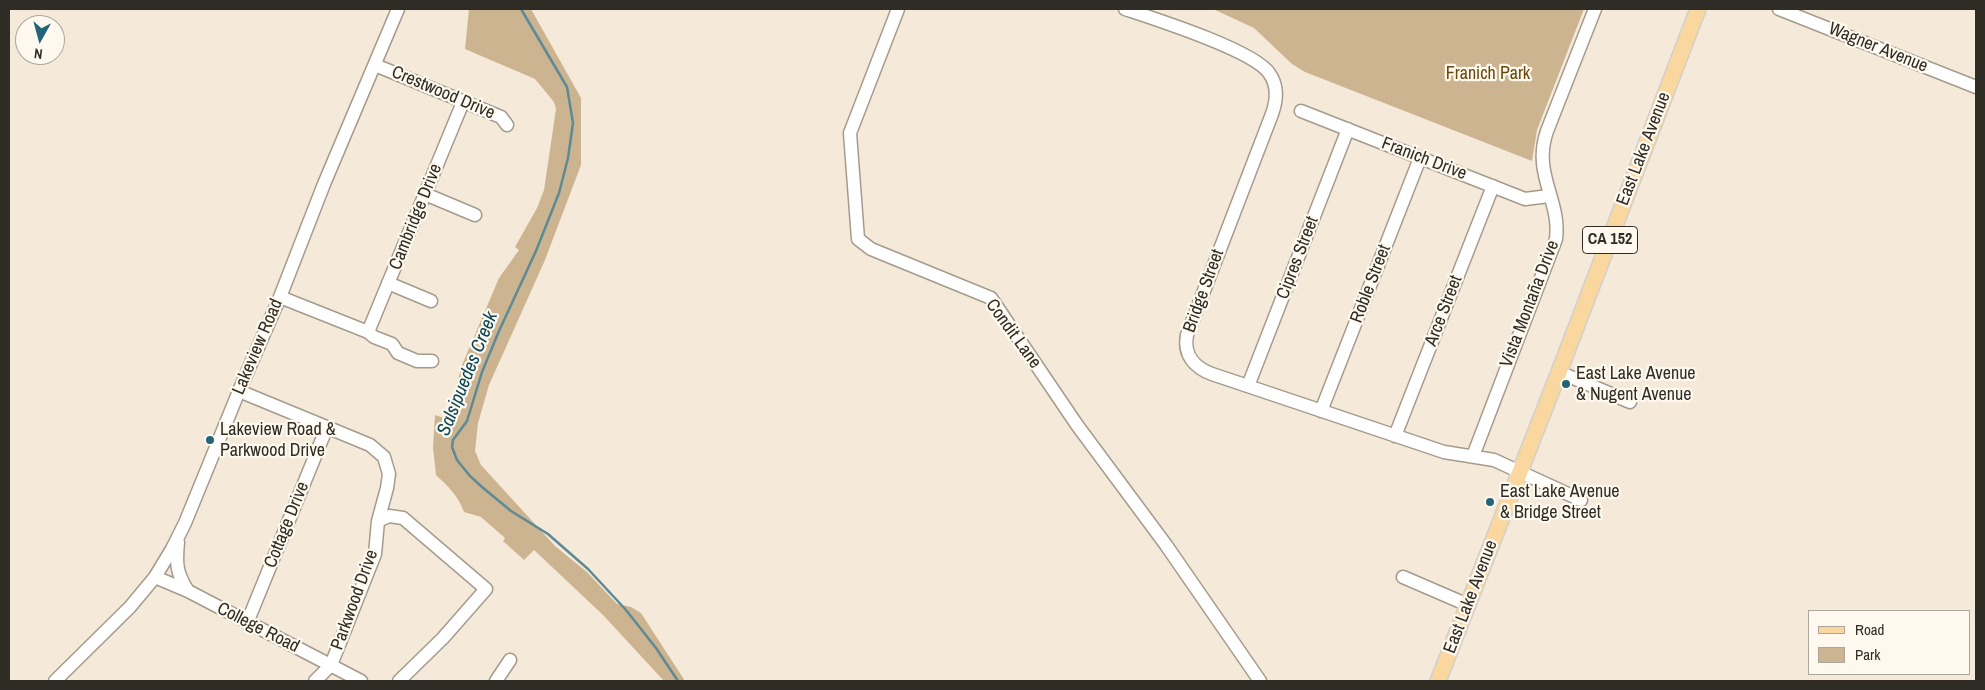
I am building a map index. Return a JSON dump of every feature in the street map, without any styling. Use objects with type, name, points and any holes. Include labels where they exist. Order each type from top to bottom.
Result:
[{"type":"main road","name":"East Lake Avenue","points":[[1438,681],[1698,9]]},
{"type":"street","name":"Lakeview Road","points":[[55,681],[130,607],[154,576],[178,537],[398,9]]},
{"type":"street","name":"Condit Lane","points":[[898,9],[850,133],[858,239],[871,249],[991,298],[1077,425],[1166,545],[1260,681]]},
{"type":"street","name":"Bridge Street","points":[[1125,9],[1188,31],[1254,59],[1265,68],[1274,82],[1276,98],[1274,109],[1200,298],[1186,340],[1188,353],[1196,366],[1205,372],[1444,452],[1494,460],[1582,500]]},
{"type":"street","name":"Vista Montaña Drive","points":[[1473,456],[1554,246],[1557,226],[1542,166],[1543,142],[1595,9]]},
{"type":"street","name":"Wagner Avenue","points":[[1779,9],[1976,87]]},
{"type":"street","name":"Crestwood Drive","points":[[375,65],[501,117],[507,125]]},
{"type":"street","name":"Cambridge Drive","points":[[368,332],[463,102]]},
{"type":"street","name":"Franich Drive","points":[[1301,111],[1525,199],[1550,196]]},
{"type":"street","name":"Cipres Street","points":[[1248,386],[1348,129]]},
{"type":"street","name":"Roble Street","points":[[1322,411],[1420,158]]},
{"type":"street","name":"Arce Street","points":[[1395,436],[1493,186]]},
{"type":"street","points":[[425,194],[475,215]]},
{"type":"street","points":[[388,283],[431,301]]},
{"type":"street","points":[[280,296],[368,332],[374,337],[392,344],[398,353],[417,361],[432,361]]},
{"type":"street","points":[[1559,372],[1630,402]]},
{"type":"street","name":"Parkwood Drive","points":[[239,391],[362,441],[380,452],[388,468],[389,481],[378,521],[374,560],[331,665]]},
{"type":"street","name":"Cottage Drive","points":[[247,623],[328,427]]},
{"type":"street","points":[[386,494],[389,504],[408,522]]},
{"type":"street","points":[[378,521],[394,515],[403,518],[486,589],[443,638],[399,681]]},
{"type":"street","points":[[178,537],[177,569],[179,578],[188,591]]},
{"type":"street","name":"College Road","points":[[154,576],[188,591],[362,681]]},
{"type":"street","points":[[1403,577],[1468,605]]},
{"type":"street","points":[[496,681],[510,660]]},
{"type":"street","points":[[314,681],[331,665]]},
{"type":"green space","points":[[469,9],[531,9],[581,98],[581,165],[545,260],[489,385],[478,423],[475,451],[481,465],[555,546],[587,572],[617,604],[631,607],[641,613],[685,681],[664,681],[603,615],[534,550],[524,560],[503,541],[505,538],[481,517],[464,512],[456,497],[436,475],[433,448],[435,415],[447,419],[462,365],[499,278],[519,250],[515,247],[537,208],[544,190],[556,109],[554,102],[535,79],[465,49]]},
{"type":"green space","name":"Franich Park","points":[[1213,9],[1584,9],[1537,130],[1532,161],[1305,72],[1292,64],[1254,28]]},
{"type":"waterway","name":"Salsipuedes Creek","points":[[521,9],[567,87],[573,123],[568,158],[559,193],[536,251],[482,372],[467,421],[453,440],[452,447],[457,460],[482,487],[511,511],[548,534],[588,569],[626,610],[656,648],[678,681]]},
{"type":"place","name":"East Lake Avenue & Nugent Avenue","points":[[1566,384]]},
{"type":"place","name":"Lakeview Road & Parkwood Drive","points":[[210,440]]},
{"type":"place","name":"East Lake Avenue & Bridge Street","points":[[1490,502]]}]
